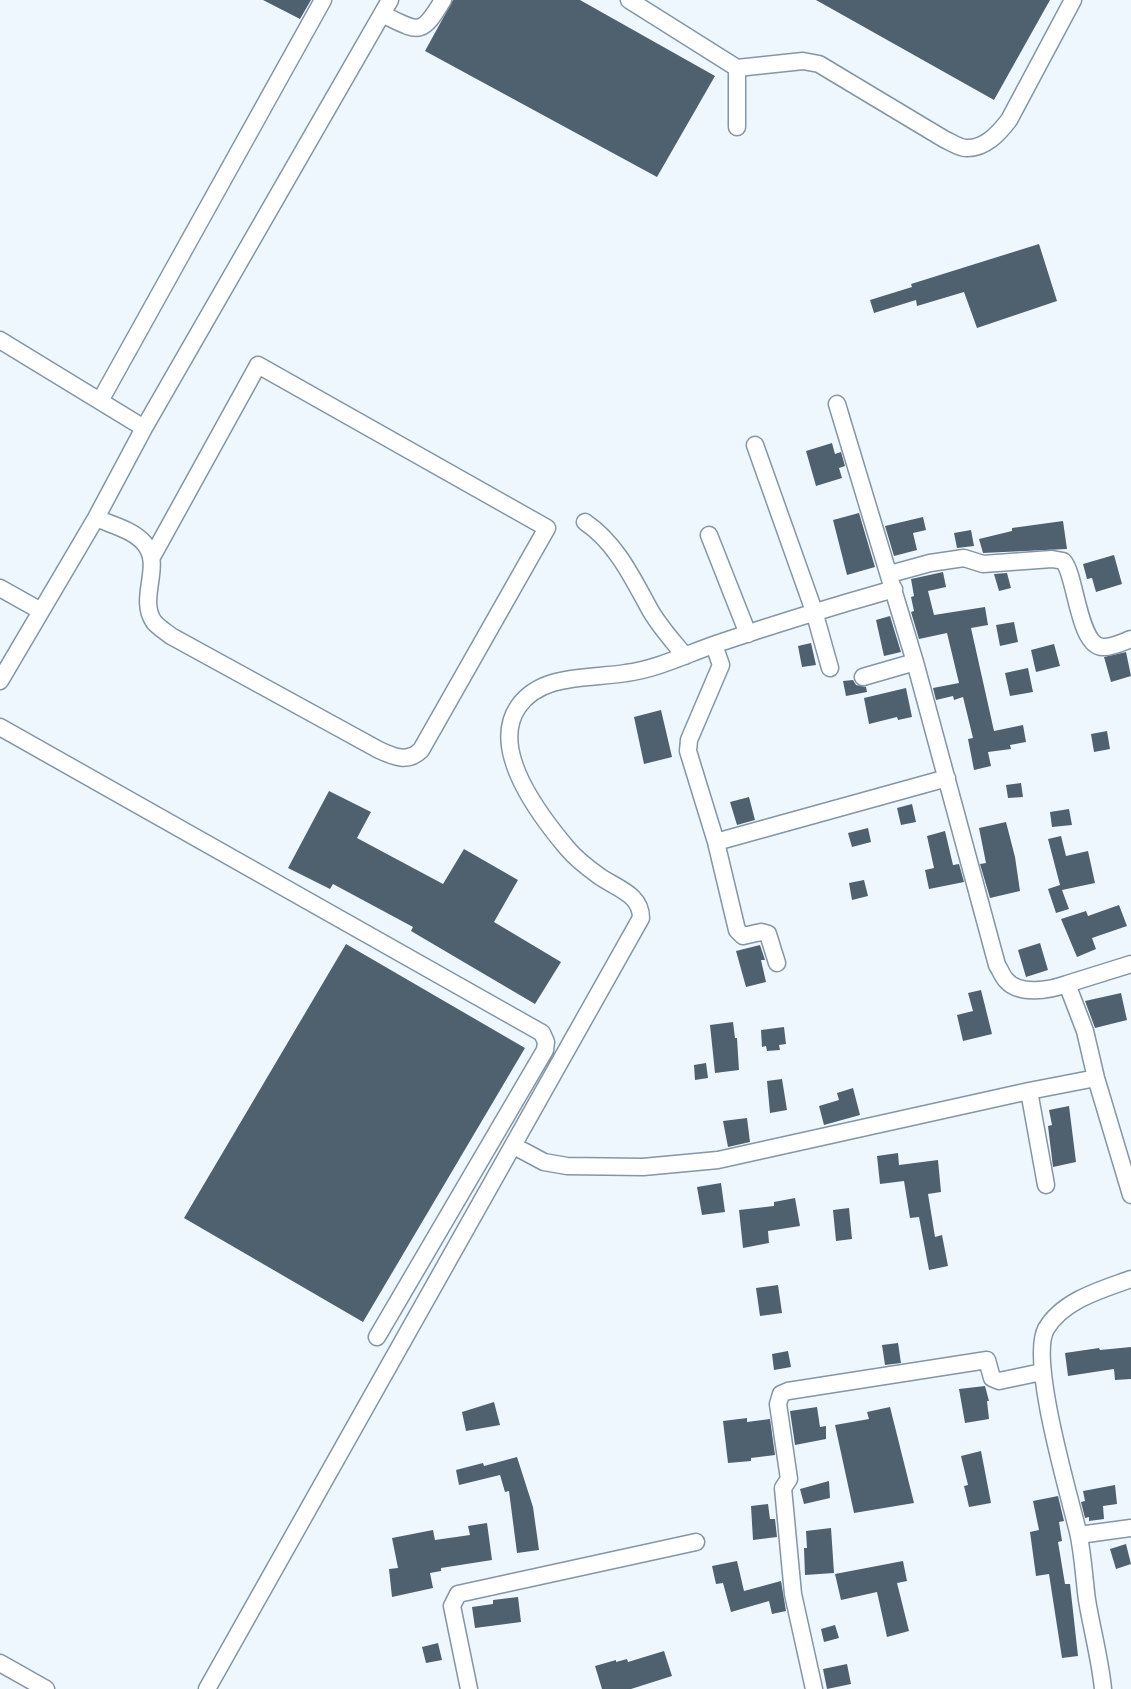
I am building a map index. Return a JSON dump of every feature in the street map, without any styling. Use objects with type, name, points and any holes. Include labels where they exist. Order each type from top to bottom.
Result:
[{"type":"street","points":[[100,401],[323,0]]},
{"type":"street","points":[[0,681],[96,518],[144,428],[386,7],[411,27],[424,27],[443,0]]},
{"type":"street","points":[[629,0],[737,68],[803,61],[820,64],[944,139],[966,148],[981,145],[997,136],[1009,120],[1073,0]]},
{"type":"street","points":[[737,68],[737,127]]},
{"type":"street","points":[[0,340],[144,428]]},
{"type":"street","points":[[96,518],[135,536],[146,545],[152,557],[148,607],[154,622],[171,636],[379,750],[404,759],[417,755],[421,750],[547,528],[258,365],[152,557]]},
{"type":"street","points":[[838,404],[915,662],[997,965],[1006,982],[1022,989],[1052,989],[1131,964]]},
{"type":"street","points":[[755,445],[814,611],[830,668]]},
{"type":"street","points":[[585,522],[617,553],[634,577],[650,611],[685,656]]},
{"type":"street","points":[[709,535],[748,634]]},
{"type":"street","points":[[207,1689],[641,918],[641,910],[634,898],[572,855],[528,797],[510,748],[511,724],[517,708],[530,693],[553,682],[628,673],[685,656],[892,582],[930,564],[964,558],[983,564],[1052,559],[1063,561],[1067,565],[1077,610],[1093,642],[1106,647],[1131,639]]},
{"type":"street","points":[[0,588],[41,611]]},
{"type":"street","points":[[714,645],[721,665],[688,746],[716,842],[737,930],[743,936],[761,932],[768,934],[777,963]]},
{"type":"street","points":[[863,677],[915,662]]},
{"type":"street","points":[[0,727],[542,1033],[546,1042],[545,1050],[377,1337]]},
{"type":"street","points":[[716,842],[947,778]]},
{"type":"street","points":[[1067,984],[1085,1031],[1096,1078],[1131,1195]]},
{"type":"street","points":[[514,1146],[544,1162],[567,1166],[643,1167],[718,1160],[1096,1078]]},
{"type":"street","points":[[1029,1091],[1046,1185]]},
{"type":"street","points":[[1103,1689],[1079,1535],[1059,1459],[1042,1372],[1041,1353],[1045,1332],[1058,1313],[1088,1295],[1131,1279]]},
{"type":"street","points":[[814,1689],[793,1594],[783,1488],[789,1479],[778,1404],[781,1394],[987,1360],[992,1378],[999,1381],[1042,1372]]},
{"type":"street","points":[[1079,1535],[1131,1528]]},
{"type":"street","points":[[469,1689],[452,1606],[457,1594],[696,1542]]},
{"type":"street","points":[[0,1663],[46,1689]]},
{"type":"building","points":[[263,0],[311,0],[300,19]]},
{"type":"building","points":[[453,0],[580,0],[715,76],[657,177],[425,51]]},
{"type":"building","points":[[816,0],[1050,0],[994,100]]},
{"type":"building","points":[[1039,244],[1057,301],[977,328],[964,292],[917,306],[916,300],[874,313],[870,300],[912,287],[911,284]]},
{"type":"building","points":[[832,443],[835,454],[841,452],[845,466],[839,468],[842,478],[816,486],[806,451]]},
{"type":"building","points":[[859,513],[875,567],[847,575],[833,520]]},
{"type":"building","points":[[923,517],[926,530],[913,533],[917,550],[894,556],[885,526]]},
{"type":"building","points":[[1063,521],[1067,549],[983,553],[979,539],[1012,531],[1012,528]]},
{"type":"building","points":[[971,530],[974,546],[957,548],[954,533]]},
{"type":"building","points":[[1114,555],[1122,584],[1096,592],[1092,578],[1087,579],[1083,564]]},
{"type":"building","points":[[943,572],[946,587],[928,591],[934,615],[985,607],[988,625],[971,628],[994,731],[1023,725],[1026,742],[1010,745],[1011,749],[988,752],[991,766],[974,770],[968,739],[973,738],[963,697],[936,700],[933,688],[959,683],[947,633],[919,639],[911,612],[914,611],[911,597],[914,596],[911,579]]},
{"type":"building","points":[[1007,573],[1011,588],[999,591],[994,574]]},
{"type":"building","points":[[890,616],[901,652],[884,656],[876,620]]},
{"type":"building","points":[[1014,622],[1018,642],[1000,646],[996,625]]},
{"type":"building","points":[[811,643],[816,665],[802,667],[798,646]]},
{"type":"building","points":[[1054,644],[1060,666],[1036,672],[1031,650]]},
{"type":"building","points":[[1126,652],[1131,676],[1111,682],[1104,657]]},
{"type":"building","points":[[1028,668],[1033,692],[1010,696],[1005,673]]},
{"type":"building","points":[[853,680],[856,685],[866,687],[867,692],[846,696],[843,681]]},
{"type":"building","points":[[906,688],[912,717],[898,720],[897,717],[869,724],[864,698]]},
{"type":"building","points":[[661,710],[672,757],[644,764],[634,717]]},
{"type":"building","points":[[1107,731],[1110,749],[1094,752],[1091,734]]},
{"type":"building","points":[[1021,783],[1023,797],[1008,798],[1006,785]]},
{"type":"building","points":[[329,791],[371,812],[357,838],[443,884],[464,849],[518,880],[494,922],[561,962],[535,1004],[411,931],[413,927],[333,884],[330,889],[288,868]]},
{"type":"building","points":[[749,797],[755,820],[737,825],[730,802]]},
{"type":"building","points":[[912,804],[916,822],[901,825],[897,808]]},
{"type":"building","points":[[1069,809],[1072,825],[1052,827],[1050,812]]},
{"type":"building","points":[[1006,822],[1020,891],[990,898],[980,864],[986,863],[979,828]]},
{"type":"building","points":[[868,828],[871,842],[852,847],[848,833]]},
{"type":"building","points":[[945,831],[953,865],[959,864],[964,882],[929,889],[925,870],[934,868],[927,836]]},
{"type":"building","points":[[1061,836],[1066,856],[1088,851],[1095,883],[1062,890],[1069,909],[1056,913],[1048,889],[1060,885],[1048,839]]},
{"type":"building","points":[[864,880],[868,896],[852,900],[849,883]]},
{"type":"building","points":[[1119,905],[1127,926],[1092,938],[1096,949],[1077,957],[1061,919],[1086,911],[1088,916]]},
{"type":"building","points":[[1040,943],[1048,970],[1026,977],[1018,950]]},
{"type":"building","points":[[346,944],[525,1048],[363,1322],[184,1218]]},
{"type":"building","points":[[760,945],[765,960],[761,960],[766,982],[746,987],[736,951]]},
{"type":"building","points":[[981,990],[992,1034],[963,1041],[957,1015],[973,1011],[968,993]]},
{"type":"building","points":[[1121,993],[1127,1020],[1095,1028],[1085,1001]]},
{"type":"building","points":[[733,1022],[739,1070],[715,1073],[710,1025]]},
{"type":"building","points":[[784,1027],[786,1044],[779,1045],[780,1050],[767,1051],[766,1046],[762,1047],[761,1030]]},
{"type":"building","points":[[706,1063],[708,1078],[695,1080],[694,1065]]},
{"type":"building","points":[[782,1079],[787,1110],[770,1113],[767,1081]]},
{"type":"building","points":[[853,1088],[860,1115],[824,1125],[819,1106],[839,1100],[837,1093]]},
{"type":"building","points":[[1069,1106],[1076,1162],[1053,1167],[1048,1126],[1052,1125],[1049,1110]]},
{"type":"building","points":[[747,1118],[750,1142],[728,1147],[723,1121]]},
{"type":"building","points":[[898,1153],[899,1165],[938,1160],[941,1192],[928,1194],[935,1237],[942,1235],[948,1266],[929,1270],[919,1217],[910,1218],[904,1181],[880,1184],[877,1156]]},
{"type":"building","points":[[721,1183],[725,1212],[702,1215],[697,1187]]},
{"type":"building","points":[[795,1198],[800,1226],[768,1231],[769,1243],[743,1248],[739,1210],[774,1206],[774,1202]]},
{"type":"building","points":[[849,1208],[852,1239],[836,1241],[833,1210]]},
{"type":"building","points":[[778,1285],[782,1313],[760,1316],[756,1288]]},
{"type":"building","points":[[898,1343],[901,1363],[885,1365],[882,1345]]},
{"type":"building","points":[[1131,1347],[1131,1379],[1115,1380],[1114,1369],[1068,1376],[1065,1353]]},
{"type":"building","points":[[788,1351],[791,1367],[774,1370],[772,1354]]},
{"type":"building","points":[[985,1386],[989,1401],[989,1419],[965,1423],[959,1389]]},
{"type":"building","points":[[494,1402],[500,1425],[466,1431],[462,1412]]},
{"type":"building","points":[[817,1407],[820,1427],[826,1426],[826,1439],[795,1445],[790,1411]]},
{"type":"building","points":[[890,1407],[914,1503],[854,1513],[835,1425],[869,1419],[867,1412]]},
{"type":"building","points":[[747,1418],[747,1422],[770,1419],[775,1455],[728,1463],[723,1421]]},
{"type":"building","points":[[981,1451],[991,1503],[969,1507],[964,1486],[968,1485],[961,1456]]},
{"type":"building","points":[[517,1457],[533,1507],[539,1550],[517,1553],[509,1491],[505,1492],[500,1475],[459,1485],[456,1470]]},
{"type":"building","points":[[829,1481],[830,1498],[804,1504],[800,1489]]},
{"type":"building","points":[[1115,1485],[1117,1504],[1103,1506],[1104,1519],[1089,1521],[1089,1517],[1085,1518],[1081,1502],[1085,1501],[1083,1491]]},
{"type":"building","points":[[1058,1496],[1064,1521],[1059,1522],[1062,1541],[1058,1542],[1065,1584],[1070,1584],[1078,1656],[1062,1658],[1049,1574],[1036,1576],[1030,1532],[1039,1530],[1033,1501]]},
{"type":"building","points":[[768,1504],[770,1519],[775,1519],[777,1537],[753,1540],[751,1506]]},
{"type":"building","points":[[487,1523],[492,1560],[441,1568],[441,1571],[430,1573],[433,1588],[392,1597],[389,1569],[398,1568],[392,1538],[433,1530],[435,1540],[470,1535],[468,1526]]},
{"type":"building","points":[[831,1528],[834,1573],[805,1575],[806,1531]]},
{"type":"building","points":[[1126,1544],[1131,1564],[1116,1569],[1110,1549]]},
{"type":"building","points":[[737,1561],[744,1591],[781,1581],[786,1611],[772,1614],[769,1601],[731,1612],[723,1583],[716,1584],[712,1566]]},
{"type":"building","points":[[903,1561],[907,1581],[897,1583],[909,1631],[887,1637],[877,1592],[841,1600],[835,1574]]},
{"type":"building","points":[[518,1597],[521,1622],[475,1628],[472,1607],[493,1604],[493,1600]]},
{"type":"building","points":[[835,1625],[839,1638],[824,1642],[821,1629]]},
{"type":"building","points":[[438,1643],[442,1660],[426,1663],[422,1647]]},
{"type":"building","points":[[664,1651],[672,1676],[631,1689],[602,1689],[595,1666],[616,1660],[627,1659],[628,1662]]},
{"type":"building","points":[[847,1664],[851,1684],[827,1689],[823,1669]]}]
